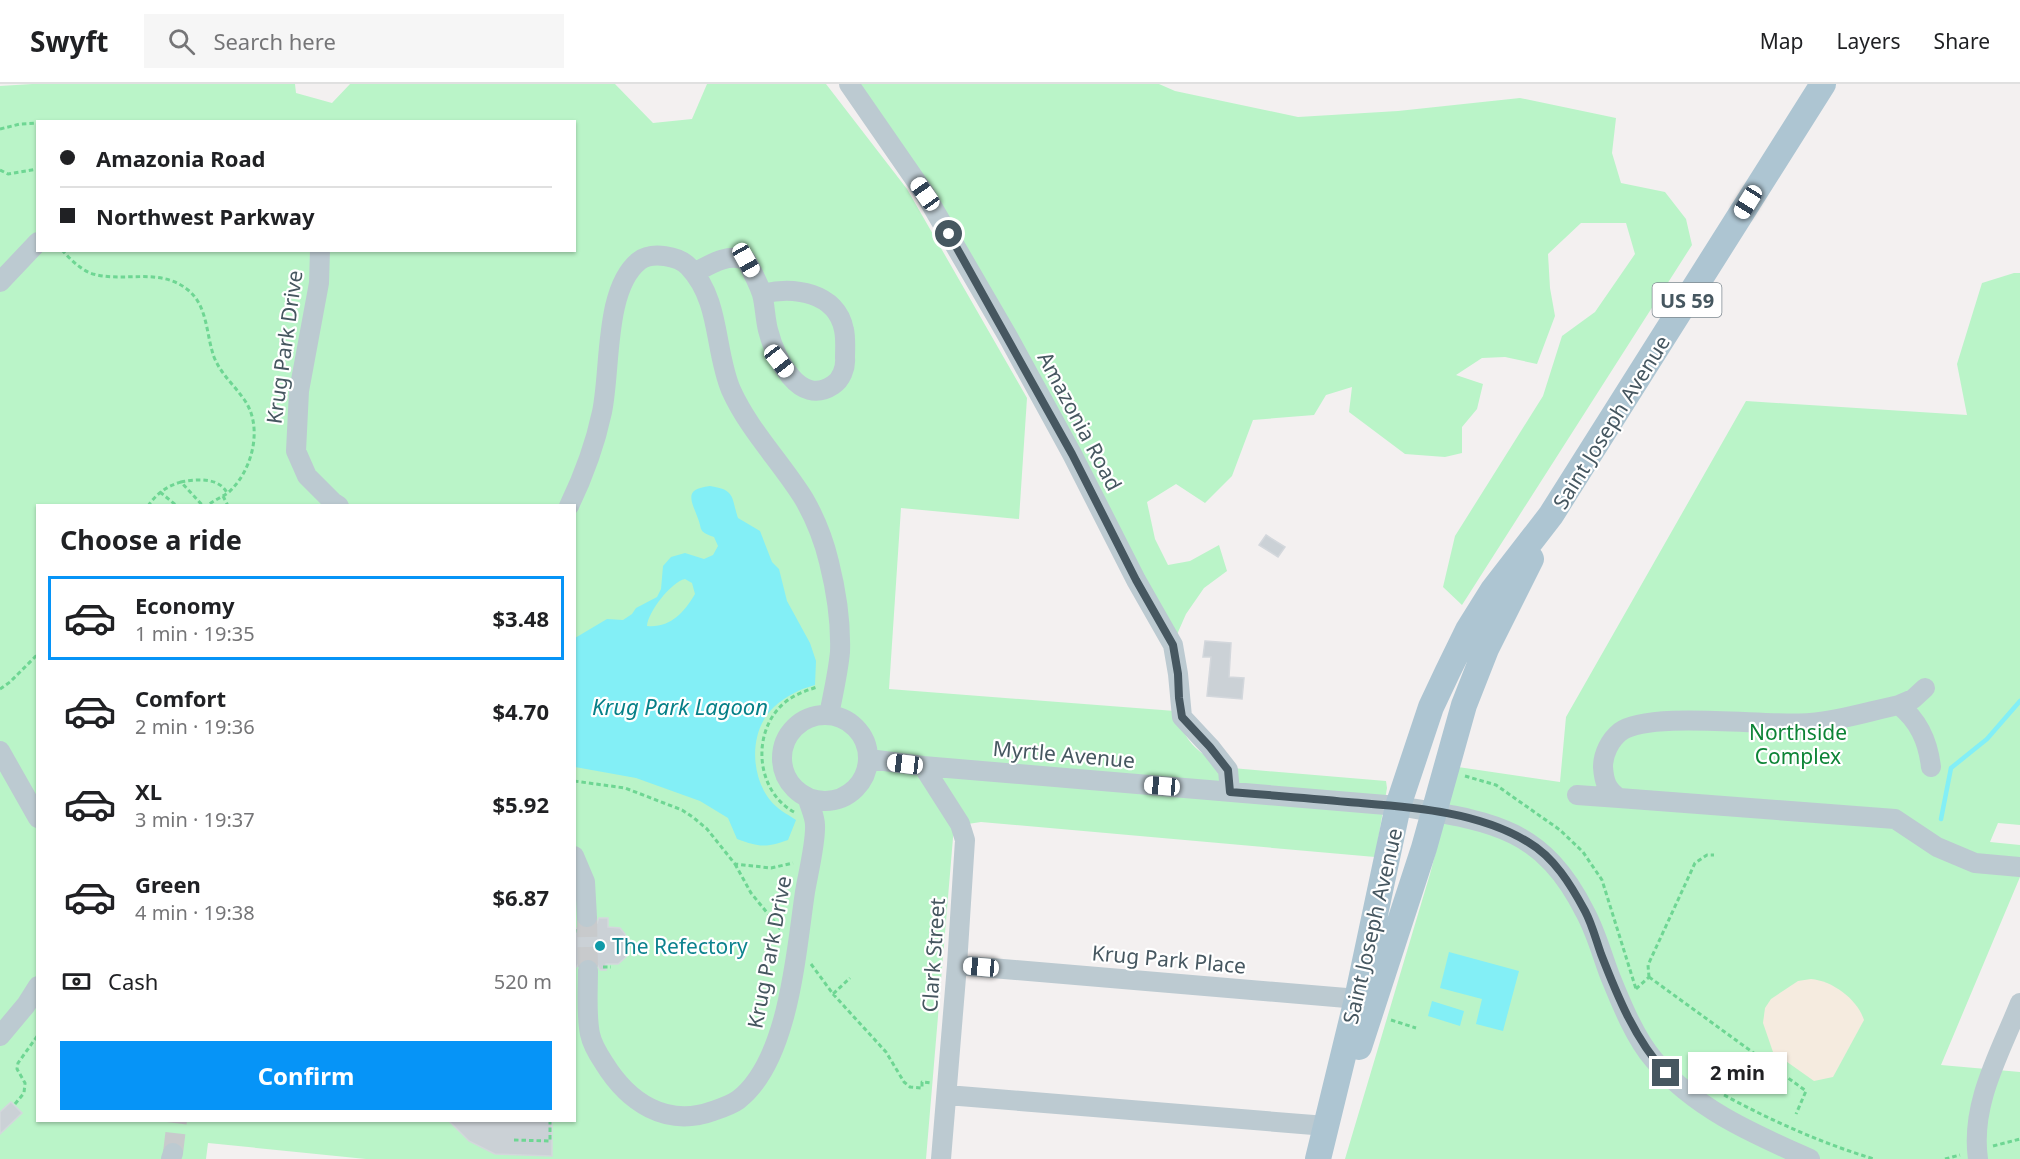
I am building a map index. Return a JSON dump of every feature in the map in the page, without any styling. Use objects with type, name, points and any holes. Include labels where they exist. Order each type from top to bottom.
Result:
[{"type":"main road","name":"Saint Joseph Avenue","points":[[1319,1159],[1326,1126],[1374,1006],[1398,806],[1431,707],[1468,630],[1493,590],[1551,515],[1823,84]]},
{"type":"main road","name":"Saint Joseph Avenue","points":[[1319,1159],[1374,1006],[1464,705],[1486,649],[1551,515]]},
{"type":"street","name":"Amazonia Road","points":[[849,84],[925,194],[1007,335],[1072,454],[1136,580],[1173,645],[1182,717],[1228,770],[1230,792]]},
{"type":"street","points":[[0,282],[36,244]]},
{"type":"street","name":"Krug Park Drive","points":[[320,252],[319,283],[299,391],[296,452],[307,476],[336,504]]},
{"type":"street","points":[[570,504],[584,476],[595,443],[603,408],[613,313],[620,288],[629,272],[641,259],[668,255],[688,265],[705,288],[716,323],[723,363],[734,395],[741,410],[805,500],[827,554],[838,614],[840,652],[829,715]]},
{"type":"street","points":[[694,273],[717,261],[736,256],[746,260],[762,294],[768,331],[779,361],[797,384],[813,392],[825,391],[839,381],[846,364],[844,329],[835,310],[820,297],[787,289],[762,294]]},
{"type":"street","points":[[1619,798],[1609,791],[1604,779],[1603,760],[1609,744],[1621,731],[1643,723],[1688,721],[1809,723],[1899,705],[1913,699],[1925,688]]},
{"type":"street","points":[[1899,705],[1910,714],[1929,745],[1931,767]]},
{"type":"street","points":[[817,715],[829,715],[845,720],[858,729],[866,743],[869,759],[865,776],[855,790],[842,799],[804,807],[783,772],[781,760],[782,748],[787,736],[795,726],[817,715]]},
{"type":"street","points":[[0,751],[36,814]]},
{"type":"street","name":"Myrtle Avenue","points":[[869,759],[923,766],[1398,806],[1497,826],[1530,843],[1560,870],[1586,913],[1615,987],[1652,1059],[1679,1087],[1719,1115],[1810,1159]]},
{"type":"street","name":"Clark Street","points":[[923,766],[960,824],[964,840],[957,965],[941,1159]]},
{"type":"street","points":[[1577,795],[1895,819],[1937,847],[1975,863],[2020,867]]},
{"type":"street","name":"Krug Park Drive","points":[[595,969],[588,1007],[590,1035],[614,1079],[653,1111],[670,1116],[687,1118],[703,1115],[737,1100],[764,1069],[781,1029],[799,935],[815,824],[804,807]]},
{"type":"street","points":[[576,861],[585,882],[587,918]]},
{"type":"street","name":"Krug Park Place","points":[[957,965],[1374,1006]]},
{"type":"street","points":[[0,1036],[36,989]]},
{"type":"street","points":[[1977,1159],[1976,1121],[1986,1086],[2020,1003]]},
{"type":"street","points":[[947,1090],[1326,1126]]},
{"type":"path","points":[[0,129],[36,123]]},
{"type":"path","points":[[0,170],[8,174],[36,169]]},
{"type":"path","points":[[64,252],[76,265],[88,272],[111,277],[156,276],[170,280],[188,290],[197,300],[207,324],[212,352],[217,364],[224,376],[243,397],[249,408],[254,427],[249,459],[236,484],[223,496],[209,504]]},
{"type":"path","points":[[150,504],[160,492],[181,482],[203,480],[220,484],[227,493]]},
{"type":"path","points":[[181,482],[203,504]]},
{"type":"path","points":[[160,492],[175,504]]},
{"type":"path","points":[[223,496],[227,504]]},
{"type":"path","points":[[0,689],[36,656]]},
{"type":"path","points":[[804,807],[783,806],[774,795],[767,783],[763,766],[763,741],[772,716],[783,704],[794,696],[820,686]]},
{"type":"path","points":[[1462,775],[1496,785],[1560,830],[1583,852],[1602,880],[1638,997]]},
{"type":"path","points":[[576,781],[625,788],[682,810],[694,818],[707,829],[735,864],[751,893],[789,939]]},
{"type":"path","points":[[1714,855],[1707,855],[1695,863],[1648,964],[1649,977],[1806,1091],[1796,1114]]},
{"type":"path","points":[[735,864],[784,867],[801,858]]},
{"type":"path","points":[[805,956],[833,994],[886,1052],[904,1082],[910,1087],[922,1088],[922,1082],[947,1090]]},
{"type":"path","points":[[595,969],[611,967]]},
{"type":"path","points":[[1636,989],[1649,977]]},
{"type":"path","points":[[833,994],[850,978]]},
{"type":"path","points":[[1374,1006],[1416,1028]]},
{"type":"path","points":[[15,1104],[24,1093],[24,1083],[17,1069],[18,1063],[36,1038]]},
{"type":"path","points":[[1716,1090],[1750,1109],[1834,1147],[1874,1159]]},
{"type":"path","points":[[514,1140],[550,1141],[550,1122]]},
{"type":"green space","points":[[295,84],[296,93],[332,103],[350,84],[615,84],[653,123],[692,119],[707,84],[826,84],[907,189],[1027,398],[1019,519],[901,508],[889,689],[1175,711],[1184,732],[1195,747],[1211,759],[1232,768],[1386,781],[1387,788],[1375,857],[981,822],[954,826],[926,1159],[366,1159],[208,1143],[206,1159],[0,1159],[0,86]]},
{"type":"green space","points":[[851,84],[1159,84],[1175,91],[1298,117],[1398,111],[1520,98],[1616,118],[1612,153],[1621,183],[1665,192],[1686,219],[1692,245],[1462,605],[1443,587],[1455,536],[1543,396],[1562,336],[1595,312],[1635,254],[1626,223],[1581,223],[1548,254],[1550,288],[1555,316],[1537,364],[1505,357],[1482,358],[1456,375],[1483,384],[1477,409],[1462,427],[1462,453],[1445,457],[1405,454],[1349,412],[1352,387],[1326,395],[1314,415],[1253,420],[1232,476],[1205,503],[1176,484],[1147,502],[1155,539],[1168,565],[1190,561],[1219,545],[1227,571],[1204,588],[1186,614],[1175,639]]},
{"type":"green space","name":"Northside Complex","points":[[2020,273],[2020,825],[1998,823],[1990,842],[2020,845],[2020,877],[1941,1065],[2020,1072],[2020,1159],[1345,1159],[1430,874],[1458,767],[1560,782],[1566,717],[1746,401],[1967,415],[1957,364],[1982,283]]},
{"type":"sand","points":[[1811,979],[1828,983],[1843,992],[1856,1005],[1864,1020],[1833,1077],[1814,1081],[1773,1052],[1763,1023],[1765,1008],[1771,999],[1798,981]]},
{"type":"water","name":"Krug Park Lagoon","points":[[710,486],[728,492],[738,518],[760,531],[772,562],[779,569],[787,601],[810,643],[816,661],[815,685],[793,693],[774,707],[760,728],[756,740],[756,766],[763,790],[776,806],[796,820],[788,840],[773,844],[757,845],[737,839],[728,818],[700,801],[636,778],[576,767],[576,637],[607,619],[623,620],[636,608],[657,597],[661,589],[663,566],[671,557],[685,553],[704,559],[713,555],[718,546],[714,537],[701,530],[691,499],[696,489]],"holes":[[[685,579],[692,583],[695,594],[676,618],[663,625],[647,626],[651,613],[661,598],[679,581]]]},
{"type":"water","points":[[1449,952],[1519,971],[1503,1031],[1476,1024],[1482,999],[1440,988]]},
{"type":"water","points":[[1432,1001],[1464,1011],[1460,1026],[1428,1016]]},
{"type":"building","points":[[1266,535],[1285,547],[1278,557],[1259,545]]},
{"type":"building","points":[[1205,641],[1231,643],[1229,677],[1244,678],[1242,699],[1207,696],[1211,657],[1203,657]]},
{"type":"building","name":"The Refectory","points":[[599,918],[608,918],[608,927],[620,928],[625,934],[626,957],[618,964],[606,964],[606,970],[600,970],[595,960],[588,958],[582,960],[576,968],[576,928],[587,929],[597,923]]},
{"type":"building","points":[[11,1102],[22,1113],[0,1134],[0,1112]]},
{"type":"building","points":[[450,1122],[552,1122],[552,1156],[495,1154],[469,1141]]},
{"type":"waterway","points":[[1941,819],[1951,768],[1987,739],[2020,701]]},
{"type":"tunnel","points":[[587,917],[588,970]]},
{"type":"tunnel","points":[[173,1153],[177,1122]]},
{"type":"place","name":"The Refectory","points":[[600,946]]},
{"type":"route","points":[[949,234],[1072,454],[1136,580],[1173,645],[1182,717],[1228,770],[1230,792],[1398,806],[1451,814],[1497,826],[1530,843],[1560,870],[1586,913],[1632,1024],[1652,1059],[1666,1073]]}]
